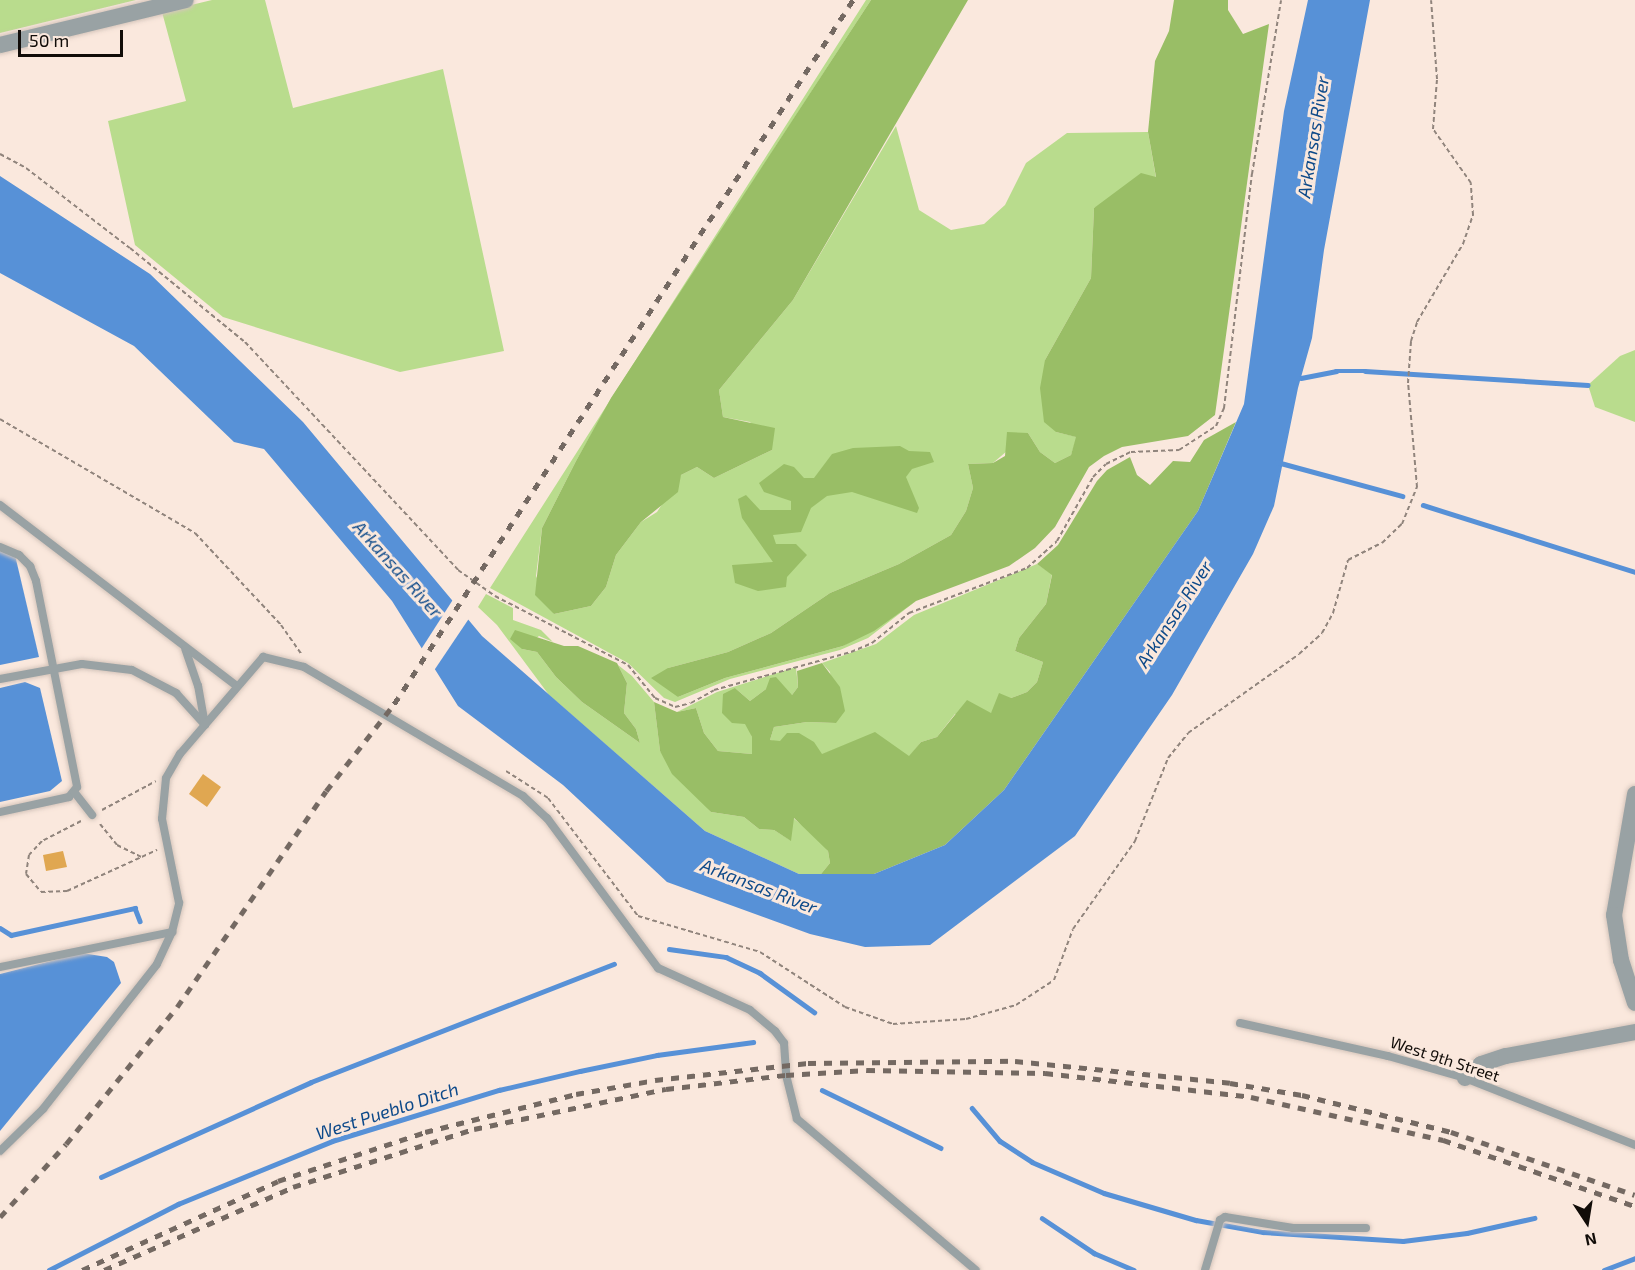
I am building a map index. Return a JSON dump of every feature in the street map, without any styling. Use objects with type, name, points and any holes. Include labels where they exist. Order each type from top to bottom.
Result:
[{"type":"street","points":[[0,45],[186,0]]},
{"type":"street","points":[[1635,794],[1614,915],[1621,960],[1635,1003]]},
{"type":"street","points":[[1465,1078],[1481,1064],[1506,1056],[1635,1032]]},
{"type":"lane","points":[[0,505],[185,649],[237,686]]},
{"type":"lane","points":[[0,547],[19,555],[30,566],[77,777],[75,793],[92,815]]},
{"type":"lane","points":[[185,649],[198,686],[205,725]]},
{"type":"lane","points":[[0,1151],[43,1108],[157,964],[172,932],[179,903],[162,819],[168,774],[205,725],[263,657],[304,668],[523,796],[547,818],[658,968],[750,1010],[775,1031],[784,1043],[786,1075],[797,1119],[976,1270]]},
{"type":"lane","points":[[0,679],[54,667],[82,664],[132,670],[176,693],[205,725]]},
{"type":"lane","points":[[0,812],[75,793]]},
{"type":"lane","points":[[0,967],[172,932]]},
{"type":"lane","name":"West 9th Street","points":[[1240,1023],[1388,1056],[1465,1078],[1635,1145]]},
{"type":"lane","points":[[1205,1270],[1220,1220],[1237,1216],[1293,1228],[1366,1228]]},
{"type":"path","points":[[0,153],[26,168],[130,248],[245,342],[458,570],[495,596],[628,665],[655,698],[675,707],[691,704],[714,690],[851,652],[872,643],[909,613],[1027,568],[1057,541],[1092,477],[1107,464],[1131,452],[1179,450],[1216,426],[1224,408],[1252,174],[1281,0]]},
{"type":"path","points":[[503,770],[548,798],[638,916],[648,921],[760,952],[845,1007],[893,1024],[966,1018],[1016,1005],[1054,980],[1073,929],[1135,841],[1175,749],[1188,733],[1227,702],[1299,654],[1322,633],[1333,613],[1348,560],[1382,543],[1402,524],[1417,487],[1408,362],[1417,322],[1463,244],[1473,215],[1471,183],[1433,129],[1437,79],[1431,0]]},
{"type":"path","points":[[0,419],[195,533],[281,625],[303,656]]},
{"type":"path","points":[[168,774],[42,841],[29,855],[26,874],[32,885],[41,892],[67,891],[168,845]]},
{"type":"path","points":[[92,815],[117,845],[141,857]]},
{"type":"green space","points":[[0,0],[136,0],[0,33]]},
{"type":"green space","points":[[212,0],[265,0],[293,108],[443,69],[504,351],[400,372],[223,317],[135,245],[108,121],[186,101],[162,12]]},
{"type":"green space","points":[[866,0],[871,0],[612,398],[576,461],[542,528],[536,576],[554,614],[591,606],[606,587],[616,555],[641,522],[657,512],[681,475],[697,467],[714,478],[772,450],[750,422],[723,417],[719,390],[793,300],[896,126],[919,210],[951,230],[984,224],[1005,205],[1026,163],[1067,133],[1148,132],[1156,178],[1094,208],[1091,278],[1045,360],[1056,432],[1077,437],[1071,455],[1055,463],[1040,452],[1028,433],[993,463],[968,464],[973,488],[966,511],[951,535],[899,564],[830,593],[771,633],[728,652],[668,668],[678,697],[725,678],[843,646],[916,601],[868,638],[840,650],[730,679],[675,702],[664,698],[628,663],[490,588]]},
{"type":"green space","points":[[871,0],[968,0],[793,300],[719,390],[723,417],[775,428],[772,450],[714,478],[697,467],[681,475],[678,492],[641,522],[616,555],[606,587],[591,606],[554,614],[535,595],[542,528],[576,461],[611,398]]},
{"type":"green space","points":[[1174,0],[1228,0],[1228,10],[1243,34],[1269,24],[1215,415],[1188,436],[1122,447],[1104,456],[1089,467],[1055,527],[1035,548],[1009,566],[916,601],[874,631],[843,646],[725,678],[678,697],[651,678],[668,668],[728,652],[771,633],[830,593],[899,564],[951,535],[966,511],[973,488],[968,464],[993,463],[1005,456],[1007,432],[1028,433],[1040,452],[1055,463],[1071,455],[1076,437],[1056,432],[1044,422],[1040,388],[1045,360],[1091,278],[1094,208],[1141,173],[1156,177],[1148,132],[1155,61],[1169,31]]},
{"type":"green space","points":[[1635,350],[1635,422],[1595,407],[1588,385],[1620,356]]},
{"type":"green space","points":[[1236,422],[1198,511],[1004,790],[945,845],[874,874],[821,874],[830,863],[828,851],[794,818],[791,841],[774,830],[759,829],[744,817],[711,812],[672,774],[660,751],[654,702],[677,712],[696,708],[704,733],[718,751],[752,754],[752,737],[745,724],[732,723],[722,713],[723,694],[735,688],[750,701],[766,689],[770,678],[776,677],[792,695],[798,687],[797,671],[822,663],[840,687],[845,711],[836,723],[807,722],[774,727],[770,740],[780,741],[787,733],[799,733],[814,742],[822,754],[875,732],[909,756],[921,742],[937,737],[967,700],[991,713],[999,693],[1011,698],[1027,692],[1037,682],[1043,662],[1015,651],[1019,638],[1046,604],[1052,575],[1037,564],[1058,545],[1097,481],[1107,470],[1130,457],[1137,475],[1150,485],[1173,461],[1190,462],[1204,440]]},
{"type":"green space","points":[[900,446],[909,451],[930,452],[934,462],[912,469],[906,477],[919,508],[917,513],[852,492],[827,496],[811,508],[801,532],[773,535],[776,544],[796,544],[807,555],[787,577],[786,587],[758,591],[735,583],[732,565],[773,562],[742,518],[738,499],[746,495],[760,510],[791,510],[791,501],[764,492],[759,483],[784,464],[794,467],[804,478],[814,478],[832,454],[853,448]]},
{"type":"green space","points":[[1037,564],[1052,574],[1046,604],[1019,638],[1015,651],[1043,662],[1037,682],[1027,692],[1011,698],[991,713],[955,714],[937,737],[921,742],[909,757],[875,733],[821,755],[770,740],[774,727],[807,722],[836,723],[830,672],[822,663],[876,644],[914,615]]},
{"type":"green space","points":[[486,594],[513,608],[513,620],[541,630],[553,642],[539,636],[522,649],[537,652],[556,677],[582,702],[640,743],[636,729],[624,713],[627,683],[618,665],[632,676],[654,702],[660,751],[711,812],[744,817],[759,829],[774,830],[790,840],[793,818],[818,838],[828,851],[830,863],[821,874],[799,874],[705,831],[549,695],[497,625],[478,607]]},
{"type":"green space","points":[[515,630],[564,646],[578,646],[617,663],[627,683],[624,713],[636,729],[640,743],[582,702],[556,677],[537,652],[522,649],[510,639]]},
{"type":"green space","points":[[796,667],[798,687],[792,695],[766,689],[750,701],[735,688],[752,737],[752,754],[718,751],[704,733],[696,708],[677,712],[717,692]]},
{"type":"water","name":"Arkansas River","points":[[1308,0],[1370,0],[1324,250],[1312,338],[1298,388],[1274,506],[1253,554],[1172,695],[1075,836],[930,945],[865,947],[810,934],[667,882],[563,785],[458,706],[392,601],[264,449],[234,442],[134,346],[0,273],[0,176],[150,274],[303,422],[482,636],[705,831],[799,874],[874,874],[945,845],[1004,790],[1198,511],[1244,404],[1284,111]]},
{"type":"water","points":[[0,549],[15,555],[39,657],[0,665]]},
{"type":"water","points":[[25,682],[40,688],[62,781],[50,791],[0,802],[0,688]]},
{"type":"water","points":[[82,953],[107,957],[114,962],[121,983],[0,1131],[0,974]]},
{"type":"pier","points":[[454,598],[470,617],[433,672],[420,651]]},
{"type":"building","points":[[203,774],[221,787],[207,807],[189,794]]},
{"type":"building","points":[[63,851],[67,867],[46,871],[43,855]]},
{"type":"waterway","points":[[1301,378],[1336,371],[1365,371],[1588,385]]},
{"type":"waterway","points":[[1277,462],[1402,496]]},
{"type":"waterway","points":[[1423,505],[1635,572]]},
{"type":"waterway","points":[[0,928],[11,935],[135,908],[140,921]]},
{"type":"waterway","points":[[669,949],[726,957],[760,973],[814,1012]]},
{"type":"waterway","points":[[101,1177],[311,1082],[614,964]]},
{"type":"waterway","name":"West Pueblo Ditch","points":[[49,1270],[178,1204],[332,1141],[499,1090],[657,1055],[753,1042]]},
{"type":"waterway","name":"West Pueblo Ditch","points":[[822,1090],[941,1148]]},
{"type":"waterway","points":[[972,1108],[1000,1141],[1032,1162],[1104,1193],[1196,1220],[1263,1232],[1403,1241],[1467,1233],[1534,1218]]},
{"type":"waterway","name":"West Pueblo Ditch","points":[[1042,1218],[1094,1253],[1134,1270]]},
{"type":"waterway","name":"West Pueblo Ditch","points":[[1604,1270],[1635,1258]]},
{"type":"railway","points":[[0,1217],[66,1144],[177,1007],[326,791],[394,704],[853,0]]},
{"type":"railway","points":[[82,1270],[278,1181],[425,1132],[576,1094],[655,1080],[808,1063],[1015,1061],[1230,1083],[1302,1095],[1451,1132],[1635,1195]]},
{"type":"railway","points":[[104,1270],[293,1187],[474,1129],[666,1089],[786,1075],[867,1070],[1045,1073],[1251,1097],[1443,1140],[1635,1206]]}]
